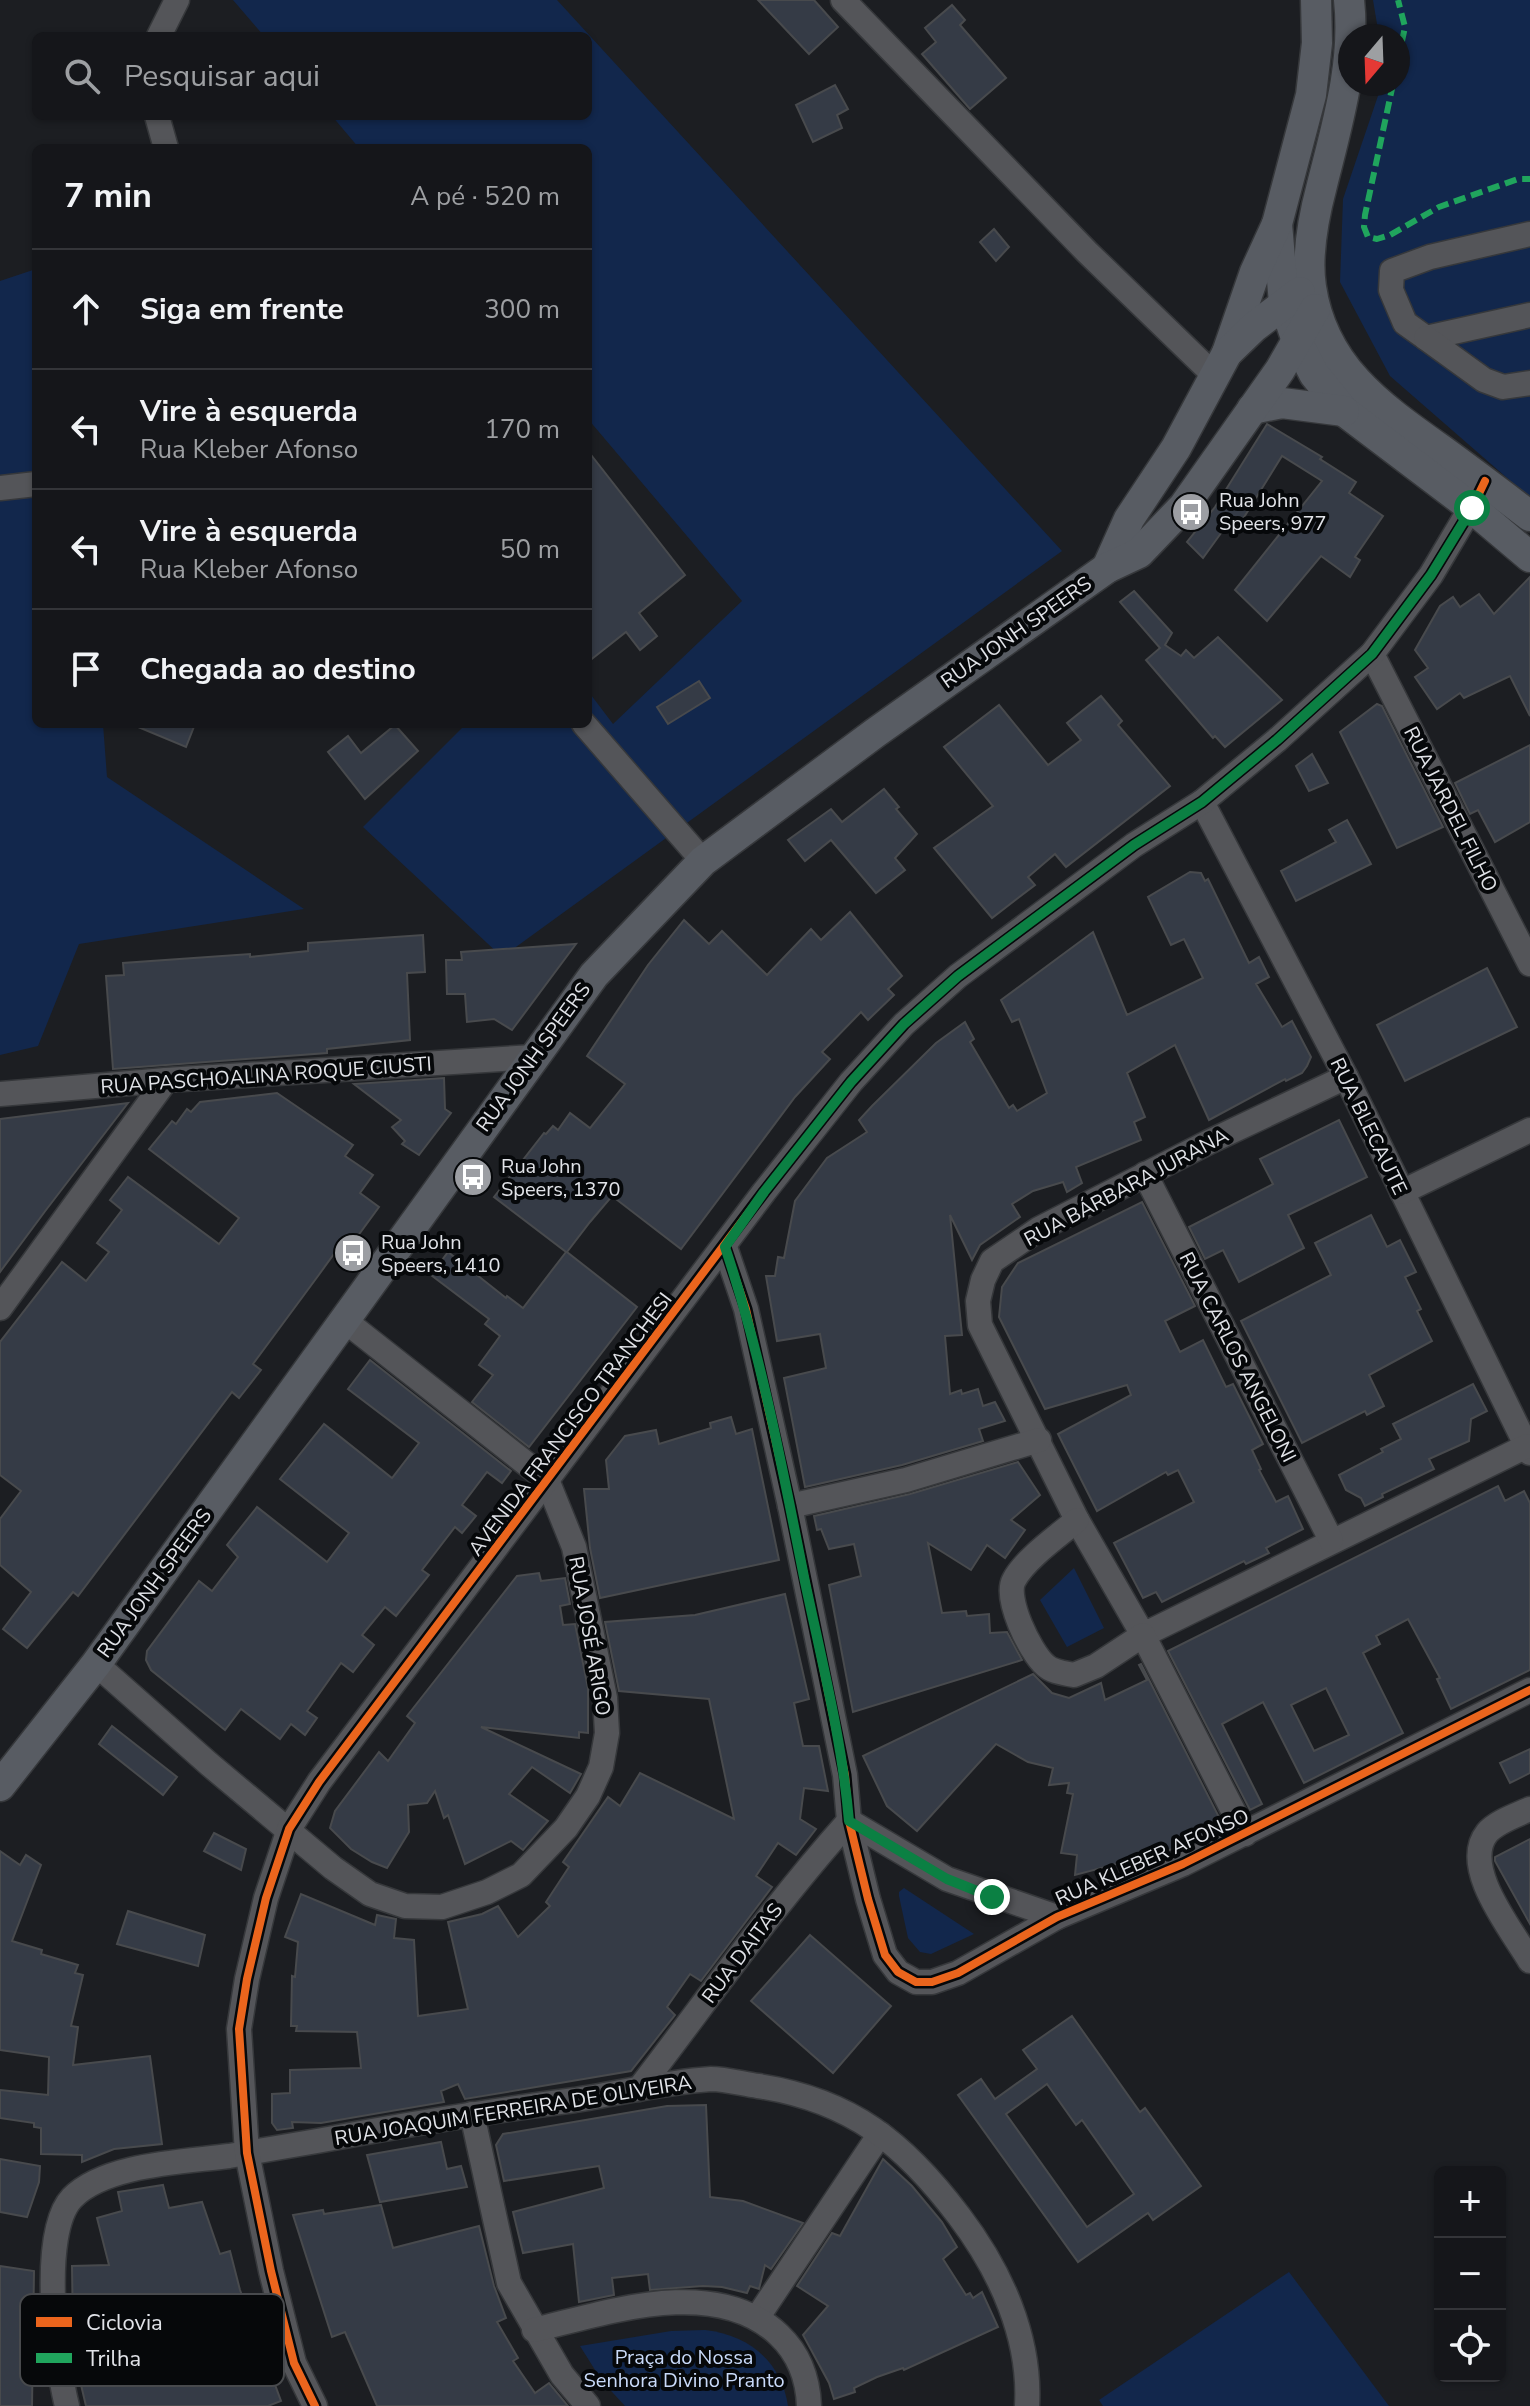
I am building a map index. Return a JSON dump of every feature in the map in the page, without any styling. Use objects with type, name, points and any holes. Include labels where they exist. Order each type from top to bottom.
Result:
[{"type":"main road","points":[[1220,364],[1277,224],[1311,95],[1317,43],[1316,0]]},
{"type":"main road","name":"RUA JONH SPEERS","points":[[0,1786],[96,1664],[594,975],[703,861],[875,733],[1107,568],[1139,553],[1184,506],[1297,341],[1313,297],[1310,257],[1318,199],[1345,87],[1351,22],[1349,0]]},
{"type":"main road","points":[[1277,224],[1284,303],[1297,341],[1314,374],[1344,411],[1479,495],[1530,516]]},
{"type":"main road","points":[[1313,297],[1331,347],[1352,379],[1479,495],[1530,557]]},
{"type":"main road","name":"RUA JONH SPEERS","points":[[1107,568],[1129,519],[1176,448],[1220,364],[1254,327],[1284,303],[1313,297]]},
{"type":"main road","points":[[1252,409],[1282,403],[1344,411]]},
{"type":"street","points":[[161,32],[177,0]]},
{"type":"street","points":[[843,0],[1087,252],[1220,364]]},
{"type":"street","points":[[158,120],[165,144]]},
{"type":"street","points":[[1530,234],[1430,257],[1392,271],[1391,290],[1405,323],[1484,380],[1503,387],[1530,383]]},
{"type":"street","points":[[1426,338],[1530,315]]},
{"type":"street","points":[[0,488],[32,484]]},
{"type":"street","name":"AVENIDA FRANCISCO TRANCHESI","points":[[277,2294],[247,2153],[239,2029],[266,1898],[289,1829],[319,1782],[764,1192],[851,1082],[904,1024],[958,976],[1134,845],[1202,802],[1277,740],[1372,654],[1431,575],[1479,495]]},
{"type":"street","name":"RUA JARDEL FILHO","points":[[1372,654],[1530,964]]},
{"type":"street","points":[[587,728],[703,861]]},
{"type":"street","name":"RUA BLECAUTE","points":[[1202,802],[1346,1077],[1528,1450]]},
{"type":"street","name":"RUA PASCHOALINA ROQUE CIUSTI","points":[[0,1094],[166,1080],[533,1057]]},
{"type":"street","name":"RUA BÁRBARA JURANA","points":[[1245,1834],[1143,1635],[1077,1520],[980,1325],[978,1301],[992,1261],[1039,1229],[1346,1077]]},
{"type":"street","points":[[0,1308],[166,1080]]},
{"type":"street","points":[[1402,1192],[1530,1130]]},
{"type":"street","name":"RUA CARLOS ANGELONI","points":[[1145,1174],[1331,1540]]},
{"type":"street","name":"RUA KLEBER AFONSO","points":[[725,1247],[746,1309],[790,1506],[845,1775],[849,1821],[868,1899],[885,1955],[898,1972],[916,1982],[932,1982],[958,1973],[1057,1917],[1183,1864],[1530,1690]]},
{"type":"street","points":[[344,1320],[547,1480]]},
{"type":"street","points":[[790,1506],[906,1480],[1039,1440]]},
{"type":"street","points":[[1077,1520],[1014,1580],[1010,1593],[1012,1607],[1036,1655],[1046,1666],[1074,1675],[1096,1666],[1143,1635],[1331,1540],[1528,1450]]},
{"type":"street","name":"RUA JOSÉ ARIGO","points":[[96,1664],[209,1764],[333,1868],[370,1894],[405,1906],[442,1907],[487,1892],[521,1875],[566,1828],[588,1796],[601,1767],[607,1733],[605,1698],[574,1547],[547,1480]]},
{"type":"street","points":[[1530,1809],[1488,1831],[1478,1851],[1484,1883],[1530,1961]]},
{"type":"street","name":"RUA KLEBER AFONSO","points":[[849,1821],[947,1879],[1057,1917]]},
{"type":"street","name":"RUA DAITAS","points":[[639,2089],[742,1949],[849,1821]]},
{"type":"street","name":"RUA JOAQUIM FERREIRA DE OLIVEIRA","points":[[53,2294],[59,2223],[70,2200],[88,2185],[124,2171],[472,2114],[714,2079],[776,2089],[821,2101],[859,2119],[902,2150],[929,2176],[986,2255],[1007,2298],[1022,2341],[1027,2406]]},
{"type":"street","points":[[472,2114],[509,2283],[562,2375],[588,2406]]},
{"type":"street","points":[[757,2318],[880,2134]]},
{"type":"street","points":[[534,2330],[616,2310],[694,2301],[727,2305],[757,2318],[790,2346],[803,2370],[809,2406]]},
{"type":"street","name":"AVENIDA FRANCISCO TRANCHESI","points":[[284,2323],[294,2363],[315,2406]]},
{"type":"street","name":"RUA JOAQUIM FERREIRA DE OLIVEIRA","points":[[63,2386],[67,2406]]},
{"type":"green space","points":[[233,0],[557,0],[586,32],[261,32]]},
{"type":"green space","points":[[1373,0],[1530,0],[1530,498],[1390,376],[1340,282],[1343,199],[1378,96],[1410,96],[1410,24],[1377,24]]},
{"type":"green space","points":[[592,38],[1062,551],[502,957],[363,827],[462,728],[592,728],[592,696],[613,724],[742,601],[592,424],[592,144],[356,144],[335,120],[592,120]]},
{"type":"green space","points":[[32,270],[32,728],[103,728],[107,777],[304,909],[79,944],[38,1046],[0,1055],[0,281]]},
{"type":"green space","points":[[1074,1568],[1104,1628],[1067,1647],[1040,1600]]},
{"type":"green space","points":[[904,1888],[974,1934],[931,1954],[920,1952],[908,1938],[899,1896]]},
{"type":"green space","points":[[1289,2272],[1389,2406],[1103,2406],[1099,2400]]},
{"type":"green space","name":"Praça do Nossa Senhora Divino Pranto","points":[[705,2330],[736,2338],[760,2353],[778,2376],[788,2406],[625,2406],[602,2381],[580,2346],[671,2331]]},
{"type":"building","points":[[758,0],[814,0],[838,27],[809,54]]},
{"type":"building","points":[[952,5],[965,20],[960,25],[1006,78],[970,109],[922,54],[936,42],[925,28]]},
{"type":"building","points":[[835,85],[848,109],[837,115],[842,128],[813,142],[796,105]]},
{"type":"building","points":[[994,229],[1009,247],[996,261],[980,242]]},
{"type":"building","points":[[1267,424],[1356,482],[1349,493],[1383,516],[1355,557],[1360,560],[1350,577],[1321,556],[1267,621],[1235,590],[1322,481],[1282,456],[1233,535],[1224,529],[1203,558],[1187,542],[1215,507]]},
{"type":"building","points":[[592,456],[685,575],[639,613],[657,636],[640,650],[626,632],[592,659]]},
{"type":"building","points":[[1530,577],[1530,716],[1510,676],[1464,698],[1460,693],[1437,709],[1415,677],[1428,668],[1415,650],[1440,606],[1453,597],[1460,607],[1479,594],[1494,614]]},
{"type":"building","points":[[1134,591],[1172,633],[1165,645],[1181,656],[1186,650],[1194,658],[1218,637],[1282,700],[1225,747],[1215,736],[1213,738],[1146,660],[1160,648],[1120,602]]},
{"type":"building","points":[[699,681],[710,698],[668,724],[657,707]]},
{"type":"building","points":[[1101,696],[1122,721],[1118,725],[1170,786],[1066,867],[1055,854],[1028,877],[1035,885],[992,918],[934,848],[993,806],[944,747],[999,705],[1048,765],[1081,740],[1067,723]]},
{"type":"building","points":[[1377,704],[1382,706],[1443,827],[1397,848],[1340,732]]},
{"type":"building","points":[[141,728],[193,728],[186,747]]},
{"type":"building","points":[[391,728],[398,728],[418,751],[365,799],[328,752],[348,736],[361,753]]},
{"type":"building","points":[[1530,745],[1530,822],[1495,842],[1478,810],[1470,814],[1455,783]]},
{"type":"building","points":[[1312,754],[1328,783],[1309,791],[1296,766]]},
{"type":"building","points":[[884,789],[917,834],[895,858],[905,870],[876,893],[831,840],[805,861],[788,840],[831,809],[842,822]]},
{"type":"building","points":[[1347,820],[1371,864],[1296,901],[1281,871],[1336,842],[1329,830]]},
{"type":"building","points":[[1190,872],[1201,873],[1205,881],[1208,879],[1249,963],[1259,957],[1269,977],[1256,984],[1282,1027],[1292,1021],[1311,1057],[1307,1066],[1302,1073],[1209,1120],[1175,1045],[1127,1073],[1145,1117],[1134,1122],[1141,1140],[1076,1167],[1082,1183],[1067,1192],[1063,1182],[1033,1191],[1012,1204],[1020,1217],[980,1245],[972,1260],[950,1215],[962,1335],[945,1336],[950,1394],[978,1389],[983,1406],[995,1402],[1005,1421],[979,1429],[983,1441],[902,1465],[805,1487],[784,1378],[826,1368],[820,1334],[777,1341],[766,1276],[775,1276],[778,1257],[784,1258],[795,1201],[827,1158],[867,1132],[859,1120],[872,1106],[936,1043],[965,1022],[974,1039],[970,1042],[1009,1108],[1013,1105],[1017,1111],[1047,1093],[1019,1019],[1012,1022],[1001,1000],[1093,932],[1127,1015],[1203,978],[1184,939],[1171,945],[1148,897]]},
{"type":"building","points":[[850,912],[902,976],[888,989],[894,995],[868,1020],[861,1012],[822,1052],[830,1059],[795,1097],[681,1249],[612,1196],[590,1222],[567,1252],[637,1307],[529,1447],[472,1402],[493,1375],[479,1365],[500,1336],[485,1324],[489,1319],[431,1275],[448,1252],[523,1308],[566,1252],[494,1197],[544,1133],[553,1126],[558,1130],[570,1113],[590,1128],[625,1084],[587,1056],[648,965],[684,920],[709,944],[722,931],[767,975],[811,929],[821,940]]},
{"type":"building","points":[[423,935],[425,972],[407,973],[410,1040],[327,1049],[327,1053],[113,1069],[106,976],[124,975],[123,963],[250,954],[250,957],[308,951],[308,943]]},
{"type":"building","points":[[576,944],[512,1030],[494,1019],[467,1022],[465,994],[447,994],[446,960],[462,960],[461,952]]},
{"type":"building","points":[[1487,968],[1517,1027],[1405,1081],[1377,1025]]},
{"type":"building","points":[[444,1078],[445,1109],[451,1113],[419,1155],[402,1144],[405,1141],[392,1127],[401,1120],[354,1084]]},
{"type":"building","points":[[277,1093],[353,1145],[345,1156],[373,1175],[360,1193],[379,1207],[346,1252],[339,1247],[253,1364],[261,1370],[239,1398],[232,1392],[78,1596],[73,1592],[27,1648],[3,1629],[31,1592],[0,1565],[0,1519],[21,1491],[0,1475],[0,1342],[62,1262],[86,1281],[109,1252],[97,1243],[122,1210],[110,1200],[128,1177],[219,1244],[239,1218],[149,1149],[172,1121],[176,1124],[187,1109],[191,1112],[200,1102]]},
{"type":"building","points":[[128,1103],[46,1210],[0,1272],[0,1119]]},
{"type":"building","points":[[1339,1120],[1367,1177],[1288,1215],[1304,1248],[1239,1282],[1223,1250],[1205,1259],[1189,1227],[1273,1184],[1260,1159]]},
{"type":"building","points":[[1142,1202],[1195,1306],[1165,1321],[1180,1352],[1203,1340],[1226,1387],[1233,1384],[1263,1444],[1252,1450],[1259,1470],[1276,1502],[1288,1496],[1303,1529],[1266,1548],[1269,1553],[1246,1564],[1244,1561],[1162,1602],[1156,1592],[1143,1598],[1114,1543],[1194,1502],[1178,1470],[1168,1475],[1166,1472],[1097,1511],[1058,1434],[1131,1395],[1127,1385],[1045,1409],[999,1317],[1002,1287],[1018,1263]]},
{"type":"building","points":[[1371,1215],[1387,1247],[1400,1240],[1416,1272],[1405,1277],[1432,1341],[1369,1375],[1384,1406],[1367,1415],[1365,1411],[1302,1443],[1241,1321],[1331,1275],[1315,1243]]},
{"type":"building","points":[[370,1360],[511,1471],[502,1483],[487,1472],[462,1505],[476,1516],[462,1533],[455,1527],[422,1570],[429,1575],[396,1616],[385,1607],[362,1635],[374,1645],[353,1672],[341,1663],[307,1711],[317,1718],[305,1735],[291,1724],[280,1739],[241,1709],[225,1730],[151,1670],[146,1660],[147,1651],[199,1581],[212,1591],[238,1557],[227,1545],[257,1507],[327,1562],[349,1533],[280,1479],[324,1424],[392,1478],[419,1443],[348,1389]]},
{"type":"building","points":[[1473,1384],[1487,1411],[1471,1419],[1469,1441],[1429,1459],[1434,1469],[1382,1494],[1383,1497],[1365,1506],[1361,1498],[1346,1490],[1339,1475],[1401,1439],[1393,1424]]},
{"type":"building","points":[[731,1417],[736,1434],[752,1429],[779,1560],[600,1598],[590,1548],[584,1489],[609,1489],[606,1460],[625,1436],[656,1430],[659,1444],[711,1428],[710,1423]]},
{"type":"building","points":[[1018,1462],[1040,1495],[1011,1520],[1025,1530],[1005,1558],[987,1545],[971,1570],[928,1543],[942,1613],[966,1611],[967,1616],[989,1614],[990,1633],[1007,1632],[1022,1660],[853,1712],[829,1585],[861,1576],[854,1544],[829,1549],[821,1529],[817,1530],[814,1516],[910,1494]]},
{"type":"building","points":[[1498,1486],[1505,1501],[1524,1491],[1530,1503],[1530,1670],[1451,1709],[1437,1679],[1440,1678],[1408,1619],[1376,1636],[1380,1644],[1363,1653],[1403,1733],[1304,1783],[1263,1702],[1222,1724],[1262,1804],[1250,1810],[1168,1651]],"holes":[[[1326,1688],[1349,1735],[1314,1751],[1291,1705]]]},
{"type":"building","points":[[539,1573],[541,1581],[565,1578],[570,1604],[560,1606],[563,1625],[575,1624],[588,1688],[588,1733],[579,1732],[579,1738],[481,1727],[581,1774],[570,1793],[532,1767],[509,1794],[548,1821],[523,1850],[511,1841],[465,1864],[448,1815],[444,1818],[435,1791],[427,1803],[408,1805],[409,1832],[387,1868],[351,1849],[330,1828],[335,1811],[379,1752],[388,1761],[415,1723],[407,1716],[517,1576]]},
{"type":"building","points":[[785,1594],[809,1699],[794,1703],[803,1746],[819,1746],[828,1791],[804,1788],[800,1819],[816,1829],[796,1855],[778,1843],[756,1876],[772,1887],[701,1981],[690,1974],[667,2007],[675,2015],[631,2071],[465,2099],[458,2084],[441,2091],[444,2102],[321,2123],[292,2122],[293,2128],[277,2130],[272,2123],[272,2094],[290,2093],[290,2070],[361,2068],[357,2032],[296,2031],[297,2026],[291,2026],[292,1976],[295,1977],[298,1942],[285,1937],[301,1894],[375,1925],[377,1915],[396,1919],[394,1938],[414,1940],[418,2016],[468,2009],[448,1922],[482,1914],[498,1906],[518,1937],[550,1906],[546,1902],[569,1867],[563,1862],[608,1797],[620,1806],[640,1773],[734,1819],[709,1699],[619,1691],[605,1622],[695,1615]]},
{"type":"building","points":[[1141,1664],[1223,1825],[1173,1849],[1075,1875],[1077,1855],[1061,1853],[1073,1794],[1067,1793],[1069,1783],[1049,1785],[1053,1768],[1028,1762],[996,1744],[917,1831],[887,1806],[863,1756],[1033,1674],[1052,1693],[1069,1698],[1101,1683],[1105,1700],[1147,1680]]},
{"type":"building","points":[[112,1726],[177,1777],[163,1795],[99,1744]]},
{"type":"building","points":[[1530,1749],[1530,1773],[1510,1783],[1500,1763]]},
{"type":"building","points":[[214,1833],[246,1849],[241,1870],[204,1851]]},
{"type":"building","points":[[1530,1839],[1530,1924],[1495,1857]]},
{"type":"building","points":[[0,1851],[20,1865],[26,1855],[41,1865],[12,1941],[78,1965],[75,1973],[83,1975],[71,2026],[78,2027],[73,2065],[150,2056],[162,2144],[114,2149],[82,2162],[82,2155],[41,2154],[41,2128],[34,2127],[34,2123],[0,2118],[0,2090],[48,2095],[49,2057],[0,2050]]},
{"type":"building","points":[[128,1911],[205,1935],[198,1966],[117,1944]]},
{"type":"building","points":[[810,1935],[891,2006],[833,2073],[751,2001]]},
{"type":"building","points":[[1072,2016],[1140,2112],[1145,2108],[1201,2186],[1153,2220],[1148,2213],[1078,2262],[958,2095],[981,2079],[995,2099],[1037,2069],[1023,2050]],"holes":[[[1047,2084],[1076,2125],[1082,2120],[1134,2194],[1087,2227],[1006,2114]]]},
{"type":"building","points":[[706,2105],[710,2197],[743,2201],[803,2223],[771,2269],[765,2265],[759,2289],[750,2286],[747,2293],[703,2286],[650,2290],[648,2274],[612,2278],[614,2295],[579,2302],[573,2244],[523,2253],[513,2212],[604,2188],[599,2166],[504,2181],[496,2145],[503,2134],[667,2106]]},
{"type":"building","points":[[441,2142],[447,2169],[461,2166],[467,2187],[380,2202],[367,2155]]},
{"type":"building","points":[[0,2159],[40,2166],[39,2182],[27,2217],[0,2212]]},
{"type":"building","points":[[883,2159],[912,2186],[942,2222],[957,2247],[943,2259],[966,2295],[970,2293],[973,2298],[982,2292],[998,2327],[904,2370],[877,2377],[854,2388],[855,2392],[834,2399],[829,2383],[803,2335],[828,2306],[797,2286],[832,2233],[840,2236]]},
{"type":"building","points":[[163,2185],[169,2208],[202,2202],[220,2254],[230,2251],[241,2294],[72,2294],[72,2266],[109,2265],[97,2218],[122,2211],[118,2192]]},
{"type":"building","points":[[381,2205],[393,2248],[479,2226],[494,2286],[506,2318],[497,2322],[518,2358],[513,2361],[535,2393],[549,2383],[568,2406],[377,2406],[345,2332],[332,2337],[293,2215],[323,2210],[324,2214]]},
{"type":"building","points":[[0,2266],[34,2271],[34,2294],[20,2294],[20,2386],[32,2386],[32,2406],[0,2406]]},
{"type":"building","points":[[81,2386],[275,2386],[281,2401],[268,2406],[86,2406]]},
{"type":"marked path","points":[[1398,0],[1404,24]]},
{"type":"marked path","points":[[1390,96],[1365,215],[1364,227],[1368,237],[1377,239],[1390,235],[1439,207],[1518,179],[1530,179]]},
{"type":"cycle path","points":[[277,2294],[247,2153],[239,2029],[266,1898],[289,1829],[319,1782],[764,1192],[851,1082],[904,1024],[958,976],[1134,845],[1202,802],[1277,740],[1372,654],[1431,575],[1485,481]]},
{"type":"cycle path","points":[[725,1247],[746,1309],[790,1506],[845,1775],[849,1821],[868,1899],[885,1955],[898,1972],[916,1982],[932,1982],[958,1973],[1057,1917],[1183,1864],[1530,1690]]},
{"type":"cycle path","points":[[284,2323],[294,2363],[315,2406]]},
{"type":"place","name":"Rua John Speers, 977","points":[[1191,512]]},
{"type":"place","name":"Rua John Speers, 1370","points":[[473,1177]]},
{"type":"place","name":"Rua John Speers, 1410","points":[[353,1253]]},
{"type":"route","points":[[992,1897],[947,1879],[849,1821],[845,1775],[790,1506],[746,1309],[725,1247],[851,1082],[904,1024],[958,976],[1134,845],[1202,802],[1277,740],[1372,654],[1431,575],[1472,508]]}]
